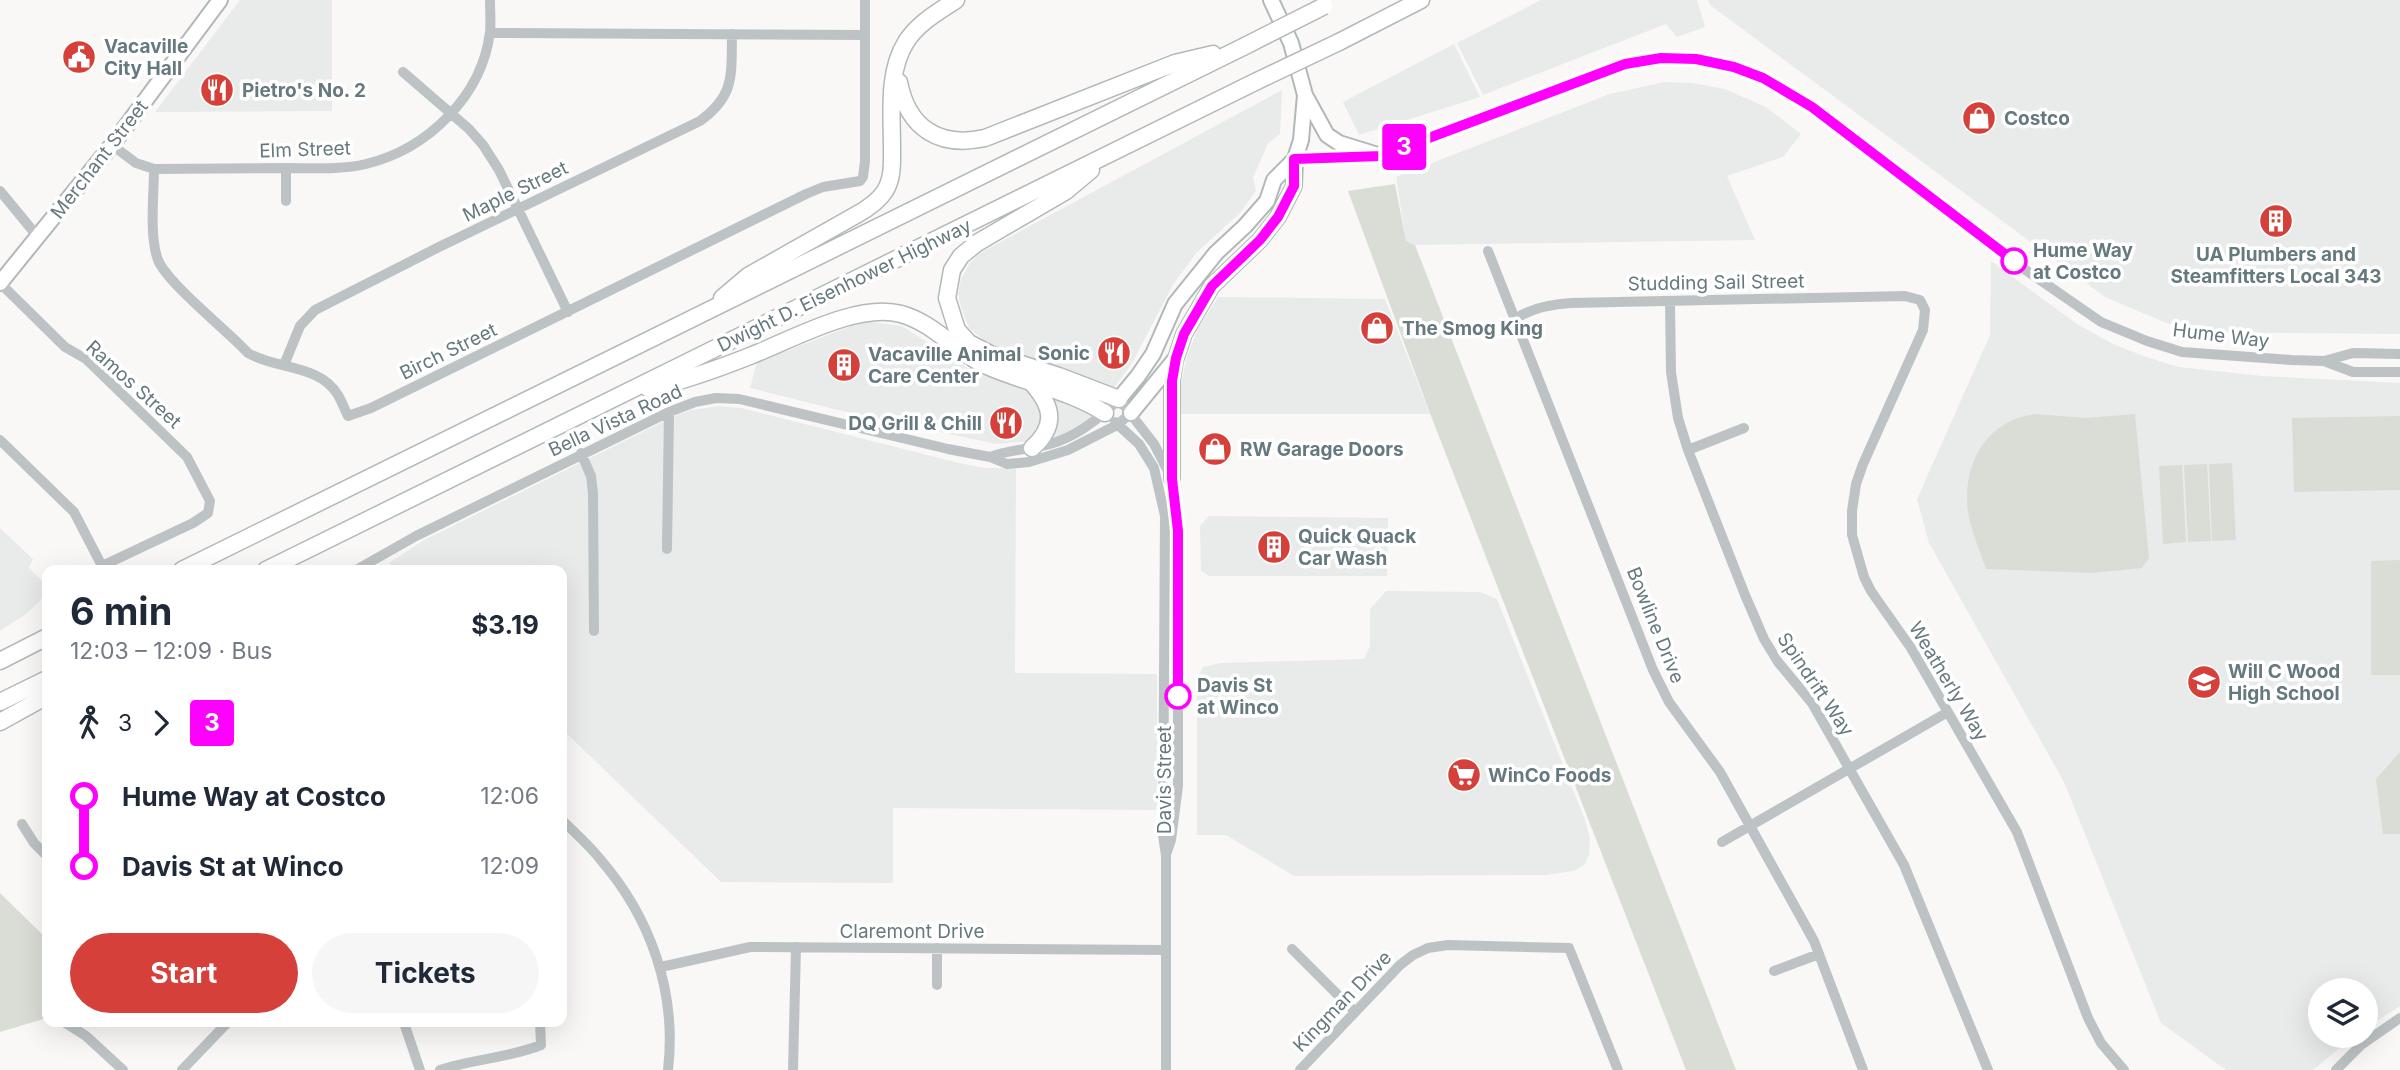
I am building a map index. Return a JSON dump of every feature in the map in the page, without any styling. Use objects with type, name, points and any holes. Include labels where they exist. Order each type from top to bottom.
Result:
[{"type":"highway","points":[[706,312],[748,276],[871,206],[886,191],[892,169],[893,84],[899,54],[912,33],[956,0]]},
{"type":"highway","name":"Dwight D. Eisenhower Highway","points":[[276,565],[1421,0]]},
{"type":"highway","name":"Dwight D. Eisenhower Highway","points":[[192,565],[1330,3]]},
{"type":"highway","points":[[896,69],[901,96],[909,113],[919,124],[942,138],[967,142],[985,138],[1175,63],[1243,47]]},
{"type":"highway","points":[[1111,154],[1066,191],[987,237],[961,256],[952,270],[947,299],[957,330],[969,343],[990,354],[1119,399]]},
{"type":"highway","points":[[620,396],[684,381],[854,314],[888,311],[921,321],[973,359],[1090,403],[1105,413]]},
{"type":"highway","points":[[1031,382],[1044,396],[1049,408],[1049,420],[1044,435],[1032,448]]},
{"type":"highway","points":[[0,661],[42,640]]},
{"type":"highway","points":[[0,702],[42,681]]},
{"type":"highway","points":[[0,722],[42,699]]},
{"type":"main road","name":"Merchant Street","points":[[0,283],[112,145],[220,0]]},
{"type":"main road","points":[[1271,0],[1291,43],[1305,95],[1327,135],[1339,143],[1381,156]]},
{"type":"main road","points":[[1172,479],[1172,381],[1184,334],[1212,286],[1260,240],[1278,217],[1294,186],[1294,159],[1301,140],[1305,95]]},
{"type":"main road","points":[[1119,399],[1153,354],[1175,304],[1216,253],[1267,201],[1274,180],[1294,159]]},
{"type":"main road","points":[[1130,413],[1176,358]]},
{"type":"street","name":"Elm Street","points":[[112,145],[136,163],[154,169],[328,168],[365,164],[393,155],[419,142],[442,124],[474,78],[490,33],[490,0]]},
{"type":"street","points":[[490,33],[864,35],[865,0]]},
{"type":"street","name":"Maple Street","points":[[285,365],[300,327],[315,310],[700,121],[714,111],[729,88],[732,34]]},
{"type":"street","name":"Birch Street","points":[[154,169],[154,240],[159,261],[170,277],[248,353],[259,359],[307,372],[327,383],[338,395],[348,416],[372,408],[806,194],[824,187],[860,181],[865,163],[864,35]]},
{"type":"street","name":"Hume Way","points":[[1294,159],[1381,156],[1625,64],[1679,58],[1713,62],[1763,78],[1812,107],[2027,271],[2101,322],[2182,352],[2324,361],[2353,372],[2400,372]]},
{"type":"street","points":[[403,72],[483,145],[499,170],[568,312]]},
{"type":"street","points":[[286,168],[286,201]]},
{"type":"street","points":[[0,191],[38,237]]},
{"type":"street","name":"Bowline Drive","points":[[1488,251],[1653,670],[1669,702],[1720,772],[1819,954],[1863,1070]]},
{"type":"street","name":"Ramos Street","points":[[0,283],[65,347],[86,359],[187,457],[211,501],[208,513],[102,565],[74,512],[0,440]]},
{"type":"street","name":"Studding Sail Street","points":[[1516,318],[1528,311],[1557,304],[1905,296],[1920,300]]},
{"type":"street","name":"Weatherly Way","points":[[1920,300],[1925,310],[1923,330],[1856,484],[1852,535],[1857,560],[1871,592],[1911,648],[2017,832],[2088,1018],[2101,1043],[2124,1070]]},
{"type":"street","name":"Spindrift Way","points":[[1670,301],[1674,396],[1688,450],[1764,639],[1778,662],[1812,703],[1904,865],[1988,1070]]},
{"type":"street","name":"Hume Way","points":[[2324,361],[2353,353],[2400,354]]},
{"type":"street","name":"Bella Vista Road","points":[[365,565],[415,536],[581,453],[669,412],[695,402],[716,398],[739,399],[990,457],[1007,464],[1050,457],[1094,439],[1117,425]]},
{"type":"street","points":[[1105,413],[1119,399]]},
{"type":"street","name":"Davis Street","points":[[1119,399],[1154,444],[1172,479],[1178,531],[1178,786],[1171,840],[1166,856]]},
{"type":"street","points":[[667,549],[669,412]]},
{"type":"street","name":"Davis Street","points":[[1105,413],[1139,444],[1154,468],[1163,501],[1166,1070]]},
{"type":"street","name":"Bella Vista Road","points":[[990,457],[1007,450],[1053,444],[1105,413]]},
{"type":"street","points":[[1117,425],[1130,413]]},
{"type":"street","points":[[1688,450],[1744,428]]},
{"type":"street","points":[[581,453],[591,476],[593,493],[594,631]]},
{"type":"street","points":[[1722,842],[1948,712]]},
{"type":"street","points":[[22,824],[42,851]]},
{"type":"street","points":[[567,825],[600,858],[626,892],[654,946],[668,1004],[668,1070]]},
{"type":"street","name":"Kingman Drive","points":[[1300,1070],[1400,965],[1428,948],[1448,945],[1569,948],[1576,960],[1617,1070]]},
{"type":"street","points":[[793,1070],[796,947]]},
{"type":"street","name":"Claremont Drive","points":[[661,967],[733,949],[796,947],[1166,950]]},
{"type":"street","points":[[937,948],[937,985]]},
{"type":"street","points":[[1292,949],[1354,1012]]},
{"type":"street","points":[[1774,971],[1819,954]]},
{"type":"street","points":[[2336,1070],[2361,1045],[2400,1018]]},
{"type":"street","points":[[72,1027],[86,1036],[123,1070]]},
{"type":"street","points":[[182,1070],[223,1027]]},
{"type":"street","points":[[405,1027],[420,1070]]},
{"type":"street","points":[[440,1070],[541,1045],[540,1027]]},
{"type":"shaded area","points":[[240,0],[332,0],[332,111],[155,112]]},
{"type":"shaded area","points":[[1541,0],[1697,0],[1705,27],[1677,37],[1666,24],[1483,95],[1457,43]]},
{"type":"shaded area","points":[[1708,0],[2400,0],[2400,334],[2187,332],[2187,321],[2169,324],[2105,297],[1710,5]]},
{"type":"shaded area","points":[[1454,44],[1480,97],[1359,135],[1343,102]]},
{"type":"shaded area","points":[[1664,82],[1692,83],[1725,89],[1766,107],[1801,134],[1783,157],[1727,176],[1755,240],[1415,245],[1406,241],[1396,177],[1610,94]]},
{"type":"shaded area","points":[[1282,90],[1280,134],[1268,143],[1253,178],[1256,191],[1239,214],[1197,252],[1174,283],[1131,365],[1089,421],[1054,439],[996,444],[750,388],[757,362],[849,327],[870,322],[902,326],[969,369],[985,341],[969,328],[958,294],[961,279],[970,263],[980,253]]},
{"type":"shaded area","points":[[1395,184],[1406,241],[1415,245],[1736,1070],[1686,1070],[1431,416],[1348,191]]},
{"type":"shaded area","name":"Will C Wood High School","points":[[1991,261],[2077,324],[2113,344],[2179,367],[2262,376],[2400,383],[2400,1006],[2378,1020],[2378,978],[2308,978],[2308,1048],[2340,1048],[2313,1070],[2226,1070],[2161,1023],[2064,782],[1929,543],[1917,499],[1990,335]]},
{"type":"shaded area","points":[[1218,297],[1385,299],[1430,414],[1179,414],[1179,393],[1187,357],[1197,330]]},
{"type":"shaded area","points":[[718,406],[741,408],[959,463],[984,468],[1016,468],[1015,673],[1157,674],[1157,810],[893,808],[893,883],[721,882],[567,734],[567,565],[389,563],[424,540],[692,410]]},
{"type":"shaded area","points":[[2035,414],[2086,418],[2135,414],[2149,558],[2142,568],[2091,573],[1986,569],[1968,512],[1969,477],[1974,461],[1981,447],[2003,425]]},
{"type":"shaded area","points":[[2400,416],[2400,490],[2294,492],[2292,418]]},
{"type":"shaded area","points":[[2232,463],[2236,540],[2212,541],[2209,464]]},
{"type":"shaded area","points":[[2207,464],[2211,541],[2188,542],[2184,465]]},
{"type":"shaded area","points":[[2182,465],[2186,542],[2163,544],[2159,466]]},
{"type":"shaded area","points":[[1209,516],[1388,518],[1387,576],[1209,576],[1201,571],[1200,526]]},
{"type":"shaded area","points":[[0,528],[33,559],[29,568],[42,581],[42,597],[26,614],[0,631]]},
{"type":"shaded area","points":[[2400,560],[2400,675],[2371,675],[2371,561]]},
{"type":"shaded area","points":[[1386,591],[1480,592],[1497,599],[1585,820],[1590,839],[1589,855],[1585,864],[1574,871],[1546,875],[1294,876],[1226,835],[1197,835],[1197,679],[1203,667],[1221,663],[1364,659],[1370,646],[1370,609]]},
{"type":"shaded area","points":[[2400,752],[2400,834],[2383,834],[2376,779]]},
{"type":"shaded area","points":[[0,893],[42,934],[42,1019],[0,1032]]},
{"type":"bus line","name":"3","points":[[1178,696],[1178,531],[1172,479],[1172,381],[1176,358],[1184,334],[1212,286],[1260,240],[1278,217],[1294,186],[1294,159],[1381,156],[1625,64],[1661,58],[1696,59],[1751,72],[1812,107],[2014,261]]},
{"type":"place","name":"Vacaville City Hall","points":[[79,57]]},
{"type":"place","name":"Pietro's No. 2","points":[[217,90]]},
{"type":"place","name":"Costco","points":[[1979,118]]},
{"type":"place","name":"UA Plumbers and Steamfitters Local 343","points":[[2276,221]]},
{"type":"place","name":"Hume Way at Costco","points":[[2014,261]]},
{"type":"place","name":"The Smog King","points":[[1377,328]]},
{"type":"place","name":"Sonic","points":[[1114,353]]},
{"type":"place","name":"Vacaville Animal Care Center","points":[[844,365]]},
{"type":"place","name":"DQ Grill & Chill","points":[[1006,423]]},
{"type":"place","name":"RW Garage Doors","points":[[1215,449]]},
{"type":"place","name":"Quick Quack Car Wash","points":[[1274,547]]},
{"type":"place","name":"Will C Wood High School","points":[[2204,682]]},
{"type":"place","name":"Davis St at Winco","points":[[1178,696]]},
{"type":"place","name":"WinCo Foods","points":[[1464,775]]}]
